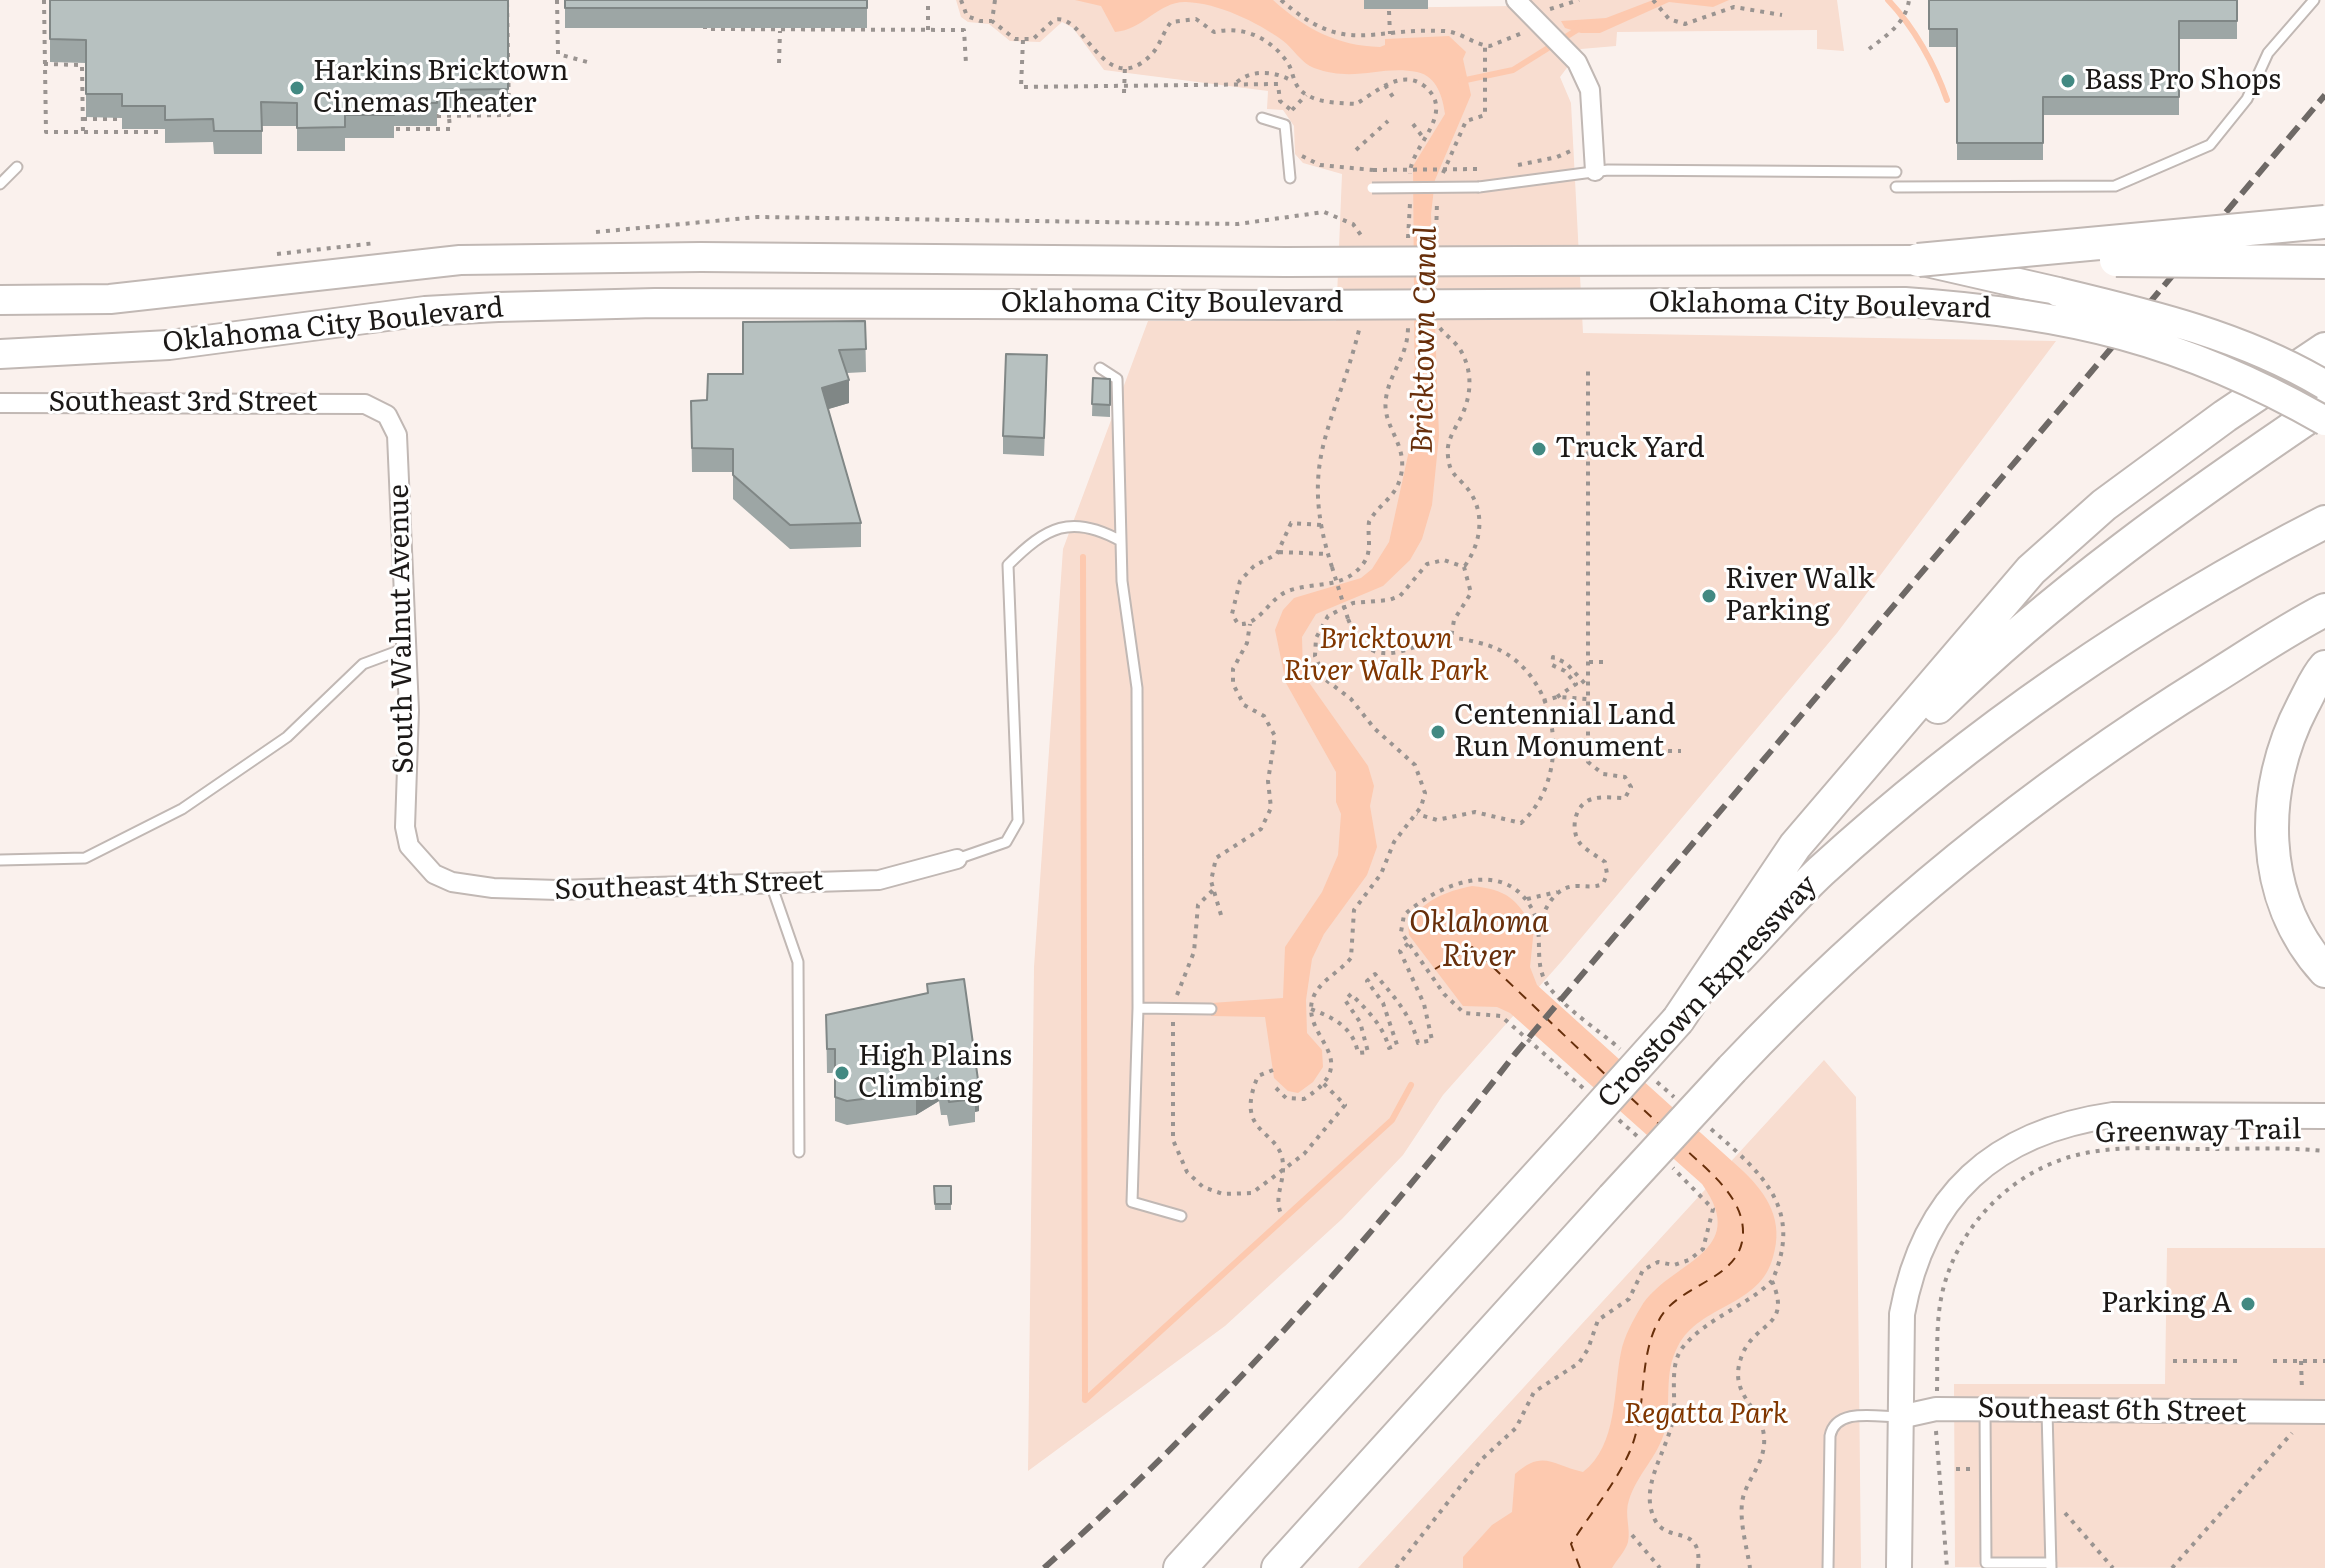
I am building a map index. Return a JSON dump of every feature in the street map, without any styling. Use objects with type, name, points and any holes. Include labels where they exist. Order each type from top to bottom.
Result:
[{"type":"highway","points":[[1918,260],[2325,222]]},
{"type":"highway","points":[[1918,260],[2325,262]]},
{"type":"highway","points":[[1678,1020],[1795,846],[2031,570],[2104,505],[2225,416],[2325,349]]},
{"type":"highway","points":[[1795,846],[1961,685],[2053,605],[2135,540],[2325,406]]},
{"type":"highway","name":"Crosstown Expressway","points":[[1180,1568],[1678,1020],[1820,872],[1992,731],[2106,650],[2193,595],[2325,522]]},
{"type":"highway","points":[[1278,1568],[1613,1198],[1799,999],[1905,903],[2060,780],[2136,726],[2325,610]]},
{"type":"highway","points":[[2325,667],[2287,736],[2275,774],[2270,841],[2291,917],[2310,955],[2325,971]]},
{"type":"main road","name":"Oklahoma City Boulevard","points":[[0,300],[110,299],[460,260],[701,257],[1286,262],[1918,260],[2158,316],[2241,344],[2325,385]]},
{"type":"main road","name":"Oklahoma City Boulevard","points":[[0,354],[169,345],[425,311],[498,307],[655,303],[1287,305],[1905,302],[1999,308],[2147,340],[2223,370],[2325,421]]},
{"type":"main road","points":[[1899,1568],[1902,1314],[1916,1259],[1944,1206],[1967,1180],[1998,1156],[2052,1127],[2113,1115],[2325,1116]]},
{"type":"street","points":[[1516,0],[1577,62],[1590,90],[1595,171]]},
{"type":"street","name":"Southeast 3rd Street","points":[[0,403],[365,404]]},
{"type":"street","name":"South Walnut Avenue","points":[[365,404],[387,415],[397,435],[409,710],[405,827],[409,846],[423,865]]},
{"type":"street","name":"Southeast 4th Street","points":[[423,865],[452,882],[493,888],[558,890],[879,880],[957,859]]},
{"type":"street","name":"Southeast 6th Street","points":[[1900,1417],[1936,1409],[2325,1412]]},
{"type":"lane","points":[[1896,187],[2115,186],[2210,145],[2247,99],[2268,53],[2314,0]]},
{"type":"lane","points":[[1262,118],[1285,125],[1290,178]]},
{"type":"lane","points":[[0,184],[17,167]]},
{"type":"lane","points":[[1372,188],[1479,187],[1595,171],[1896,172]]},
{"type":"lane","points":[[1100,368],[1117,379],[1122,581],[1137,688],[1138,1008],[1132,1202],[1181,1216]]},
{"type":"lane","points":[[957,859],[1006,842],[1018,821],[1008,565],[1034,539],[1066,525],[1099,529],[1121,541]]},
{"type":"lane","points":[[0,860],[85,858],[182,809],[287,737],[363,664],[407,647]]},
{"type":"lane","points":[[771,884],[798,962],[799,1152]]},
{"type":"lane","points":[[1138,1008],[1211,1009]]},
{"type":"lane","points":[[1985,1409],[1986,1563],[2051,1565],[2047,1409]]},
{"type":"lane","points":[[1828,1568],[1831,1430],[1845,1417],[1900,1417]]},
{"type":"path","points":[[44,0],[46,132],[161,132]]},
{"type":"path","points":[[437,116],[509,115],[507,0]]},
{"type":"path","points":[[557,0],[558,54],[591,63]]},
{"type":"path","points":[[928,0],[928,30]]},
{"type":"path","points":[[961,0],[967,16],[992,21]]},
{"type":"path","points":[[1281,0],[1336,35],[1447,31],[1485,46],[1502,44],[1579,0]]},
{"type":"path","points":[[1291,8],[1297,0]]},
{"type":"path","points":[[1653,0],[1669,19],[1685,24],[1734,7],[1782,15]]},
{"type":"path","points":[[1869,49],[1892,31],[1908,11],[1909,0]]},
{"type":"path","points":[[1389,11],[1390,34]]},
{"type":"path","points":[[705,15],[705,29],[964,30],[966,64]]},
{"type":"path","points":[[779,63],[780,31]]},
{"type":"path","points":[[1023,40],[1021,87],[1278,84],[1280,101],[1292,110],[1297,119]]},
{"type":"path","points":[[1442,178],[1461,128],[1466,121],[1485,115],[1485,46]]},
{"type":"path","points":[[44,64],[82,65],[83,132]]},
{"type":"path","points":[[1124,93],[1125,66]]},
{"type":"path","points":[[1235,84],[1243,77],[1267,73],[1281,74],[1293,82]]},
{"type":"path","points":[[1385,85],[1395,100]]},
{"type":"path","points":[[1292,110],[1306,95]]},
{"type":"path","points":[[396,129],[450,129],[449,116]]},
{"type":"path","points":[[83,119],[121,119]]},
{"type":"path","points":[[1356,150],[1388,121]]},
{"type":"path","points":[[1413,124],[1425,140]]},
{"type":"path","points":[[1505,167],[1568,154],[1578,145]]},
{"type":"path","points":[[1299,148],[1305,159],[1320,165],[1373,170],[1491,170]]},
{"type":"path","points":[[1436,244],[1439,191]]},
{"type":"path","points":[[1439,316],[1440,330],[1460,348],[1470,375],[1467,407],[1450,436],[1447,454],[1451,474],[1470,491],[1480,517],[1476,550],[1464,567]]},
{"type":"path","points":[[1353,353],[1328,419],[1318,461],[1317,504],[1348,619],[1362,645],[1378,653],[1398,652],[1451,638],[1489,645],[1512,657],[1528,673],[1553,722],[1555,756],[1550,776],[1521,823],[1511,823],[1488,813],[1463,812],[1437,820],[1417,814]]},
{"type":"path","points":[[1525,899],[1579,886],[1593,888],[1603,884],[1607,874],[1605,862],[1580,844],[1575,819],[1581,805],[1594,798],[1625,798],[1630,794],[1629,780],[1592,768],[1588,751],[1588,370]]},
{"type":"path","points":[[1277,554],[1280,550],[1328,554]]},
{"type":"path","points":[[1276,1088],[1286,1098],[1304,1099],[1323,1083],[1330,1068],[1331,1052],[1313,1026],[1313,997],[1322,983],[1341,971],[1351,958],[1354,910],[1381,874],[1394,842],[1417,814],[1425,793],[1415,765],[1374,728],[1351,699],[1326,680],[1315,656],[1316,638],[1328,616],[1353,603],[1400,596],[1427,564],[1444,560],[1464,567]]},
{"type":"path","points":[[1451,638],[1454,620],[1471,593],[1464,567]]},
{"type":"path","points":[[1221,915],[1211,873],[1216,858],[1261,829],[1271,808],[1268,781],[1275,736],[1264,716],[1244,705],[1233,684],[1233,669],[1247,643],[1250,624]]},
{"type":"path","points":[[1557,697],[1576,684],[1565,671],[1552,665],[1553,657],[1566,663],[1588,687]]},
{"type":"path","points":[[1589,662],[1605,662]]},
{"type":"path","points":[[1542,701],[1557,697],[1588,699]]},
{"type":"path","points":[[1588,751],[1681,751]]},
{"type":"path","points":[[1213,890],[1198,905],[1191,962],[1171,1009],[1173,1140],[1187,1172],[1203,1187],[1233,1195],[1252,1193],[1284,1166],[1304,1154],[1345,1105],[1323,1083]]},
{"type":"path","points":[[1537,929],[1544,908],[1559,892]]},
{"type":"path","points":[[1311,1009],[1335,1019],[1349,1031],[1358,1053],[1368,1052],[1360,1022],[1345,1000],[1351,994],[1371,1014],[1385,1035],[1389,1048],[1397,1045],[1383,1003],[1367,981],[1375,974],[1402,1003],[1413,1022],[1418,1043],[1432,1040],[1424,1004],[1400,951],[1409,943]]},
{"type":"path","points":[[1273,1070],[1258,1076],[1249,1108],[1256,1128],[1280,1151],[1284,1166],[1277,1199],[1282,1216]]},
{"type":"path","name":"Greenway Trail","points":[[1937,1383],[1937,1329],[1941,1298],[1951,1265],[1975,1223],[2019,1180],[2052,1162],[2083,1153],[2118,1149],[2325,1151]]},
{"type":"path","points":[[1698,1568],[1700,1555],[1693,1540],[1685,1535],[1665,1532],[1656,1521],[1650,1502],[1652,1480],[1673,1419],[1674,1381],[1680,1350],[1701,1329],[1752,1300],[1772,1281]]},
{"type":"path","points":[[2173,1361],[2242,1361]]},
{"type":"path","points":[[2273,1361],[2325,1361]]},
{"type":"path","points":[[2301,1361],[2301,1389]]},
{"type":"path","points":[[2172,1568],[2296,1429]]},
{"type":"path","points":[[1936,1440],[1947,1568]]},
{"type":"path","points":[[2048,1493],[2113,1568]]},
{"type":"path","points":[[1632,1535],[1660,1568]]},
{"type":"green space","name":"Bricktown River Walk Park","points":[[956,0],[1364,0],[1364,8],[1513,6],[1516,0],[1837,0],[1844,51],[1817,49],[1817,30],[1617,32],[1616,46],[1581,49],[1560,77],[1571,103],[1583,333],[2056,341],[1837,633],[1561,962],[1443,1095],[1403,1155],[1342,1219],[1225,1326],[1028,1471],[1034,967],[1063,549],[1148,321],[1336,321],[1342,174],[1303,163],[1295,154],[1294,126],[1283,110],[1267,109],[1268,91],[1104,70],[1073,28],[1062,22],[1040,42],[1010,41],[989,24],[968,22],[961,17]]},
{"type":"green space","name":"Regatta Park","points":[[1824,1060],[1856,1097],[1861,1568],[1358,1568]]},
{"type":"green space","points":[[2167,1248],[2325,1248],[2325,1568],[1955,1567],[1954,1384],[2165,1384]]},
{"type":"water","name":"Bricktown Canal","points":[[1075,0],[1273,0],[1309,27],[1335,39],[1380,47],[1385,45],[1385,39],[1449,36],[1466,52],[1463,59],[1471,95],[1435,180],[1431,214],[1439,436],[1432,505],[1422,539],[1410,560],[1383,586],[1316,614],[1302,637],[1303,674],[1368,766],[1374,786],[1370,806],[1377,847],[1367,875],[1324,934],[1312,959],[1306,1000],[1307,1033],[1322,1050],[1323,1067],[1313,1082],[1298,1093],[1288,1091],[1274,1078],[1265,1017],[1211,1016],[1211,1003],[1283,998],[1285,947],[1322,892],[1338,855],[1341,814],[1336,802],[1336,772],[1286,683],[1275,630],[1283,610],[1294,598],[1361,578],[1372,569],[1389,542],[1415,423],[1413,166],[1445,114],[1444,108],[1438,88],[1424,74],[1404,70],[1342,74],[1314,68],[1272,33],[1249,20],[1211,6],[1176,3],[1134,26],[1115,32],[1101,6]]},
{"type":"water","points":[[1653,0],[1729,0],[1713,7],[1669,2],[1600,33],[1581,33],[1565,28],[1561,21],[1606,18]]},
{"type":"water","name":"Oklahoma River","points":[[1472,886],[1502,893],[1516,903],[1534,928],[1530,967],[1537,985],[1743,1171],[1766,1199],[1775,1220],[1776,1244],[1766,1273],[1743,1296],[1700,1321],[1688,1332],[1673,1356],[1665,1430],[1658,1449],[1629,1500],[1628,1542],[1612,1568],[1463,1568],[1463,1557],[1492,1525],[1512,1512],[1515,1474],[1525,1466],[1548,1461],[1583,1472],[1594,1461],[1608,1432],[1621,1352],[1629,1329],[1654,1291],[1712,1242],[1718,1226],[1715,1207],[1702,1184],[1510,1013],[1497,1007],[1463,1006],[1409,935],[1408,924],[1420,909],[1444,894]]},
{"type":"building","name":"Harkins Bricktown Cinemas Theater","points":[[50,0],[508,0],[508,89],[437,90],[437,103],[394,102],[394,115],[345,115],[345,127],[297,128],[297,103],[261,102],[262,131],[214,131],[213,119],[165,120],[165,106],[122,106],[122,94],[86,94],[86,40],[50,39]]},
{"type":"building","points":[[565,0],[867,0],[867,8],[565,8]]},
{"type":"building","name":"Bass Pro Shops","points":[[1929,0],[2237,0],[2237,21],[2179,21],[2179,97],[2043,97],[2043,143],[1957,143],[1957,29],[1929,29]]},
{"type":"building","points":[[865,321],[866,349],[839,350],[849,380],[822,388],[861,523],[790,525],[733,475],[733,449],[692,448],[691,401],[707,400],[708,374],[743,374],[743,322]]},
{"type":"building","points":[[1006,354],[1047,355],[1044,438],[1003,436]]},
{"type":"building","points":[[1093,378],[1110,379],[1110,405],[1092,404]]},
{"type":"building","points":[[964,979],[979,1087],[975,1088],[975,1099],[949,1102],[947,1092],[941,1092],[939,1077],[916,1092],[847,1101],[835,1097],[835,1049],[827,1049],[826,1015],[928,993],[927,984]]},
{"type":"building","points":[[934,1186],[951,1186],[951,1204],[935,1204]]},
{"type":"waterway","points":[[1888,0],[1923,47],[1947,100]]},
{"type":"waterway","points":[[1461,81],[1513,70],[1580,28]]},
{"type":"waterway","points":[[1083,557],[1085,1400]]},
{"type":"waterway","points":[[1085,1400],[1392,1120],[1411,1085]]},
{"type":"ferry route","points":[[1435,969],[1472,947],[1608,1077]]},
{"type":"ferry route","points":[[1631,1098],[1661,1126]]},
{"type":"ferry route","points":[[1580,1568],[1571,1544],[1630,1451],[1636,1435],[1648,1351],[1659,1320],[1678,1299],[1728,1266],[1742,1242],[1743,1227],[1733,1200],[1715,1177],[1683,1147]]},
{"type":"railway","points":[[1044,1568],[1109,1509],[1232,1386],[1349,1257],[1515,1054],[2325,95]]},
{"type":"place","name":"Bass Pro Shops","points":[[2068,81]]},
{"type":"place","name":"Harkins Bricktown Cinemas Theater","points":[[297,88]]},
{"type":"place","name":"Truck Yard","points":[[1539,449]]},
{"type":"place","name":"River Walk Parking","points":[[1709,596]]},
{"type":"place","name":"Centennial Land Run Monument","points":[[1438,732]]},
{"type":"place","name":"High Plains Climbing","points":[[842,1073]]},
{"type":"place","name":"Parking A","points":[[2248,1304]]}]
